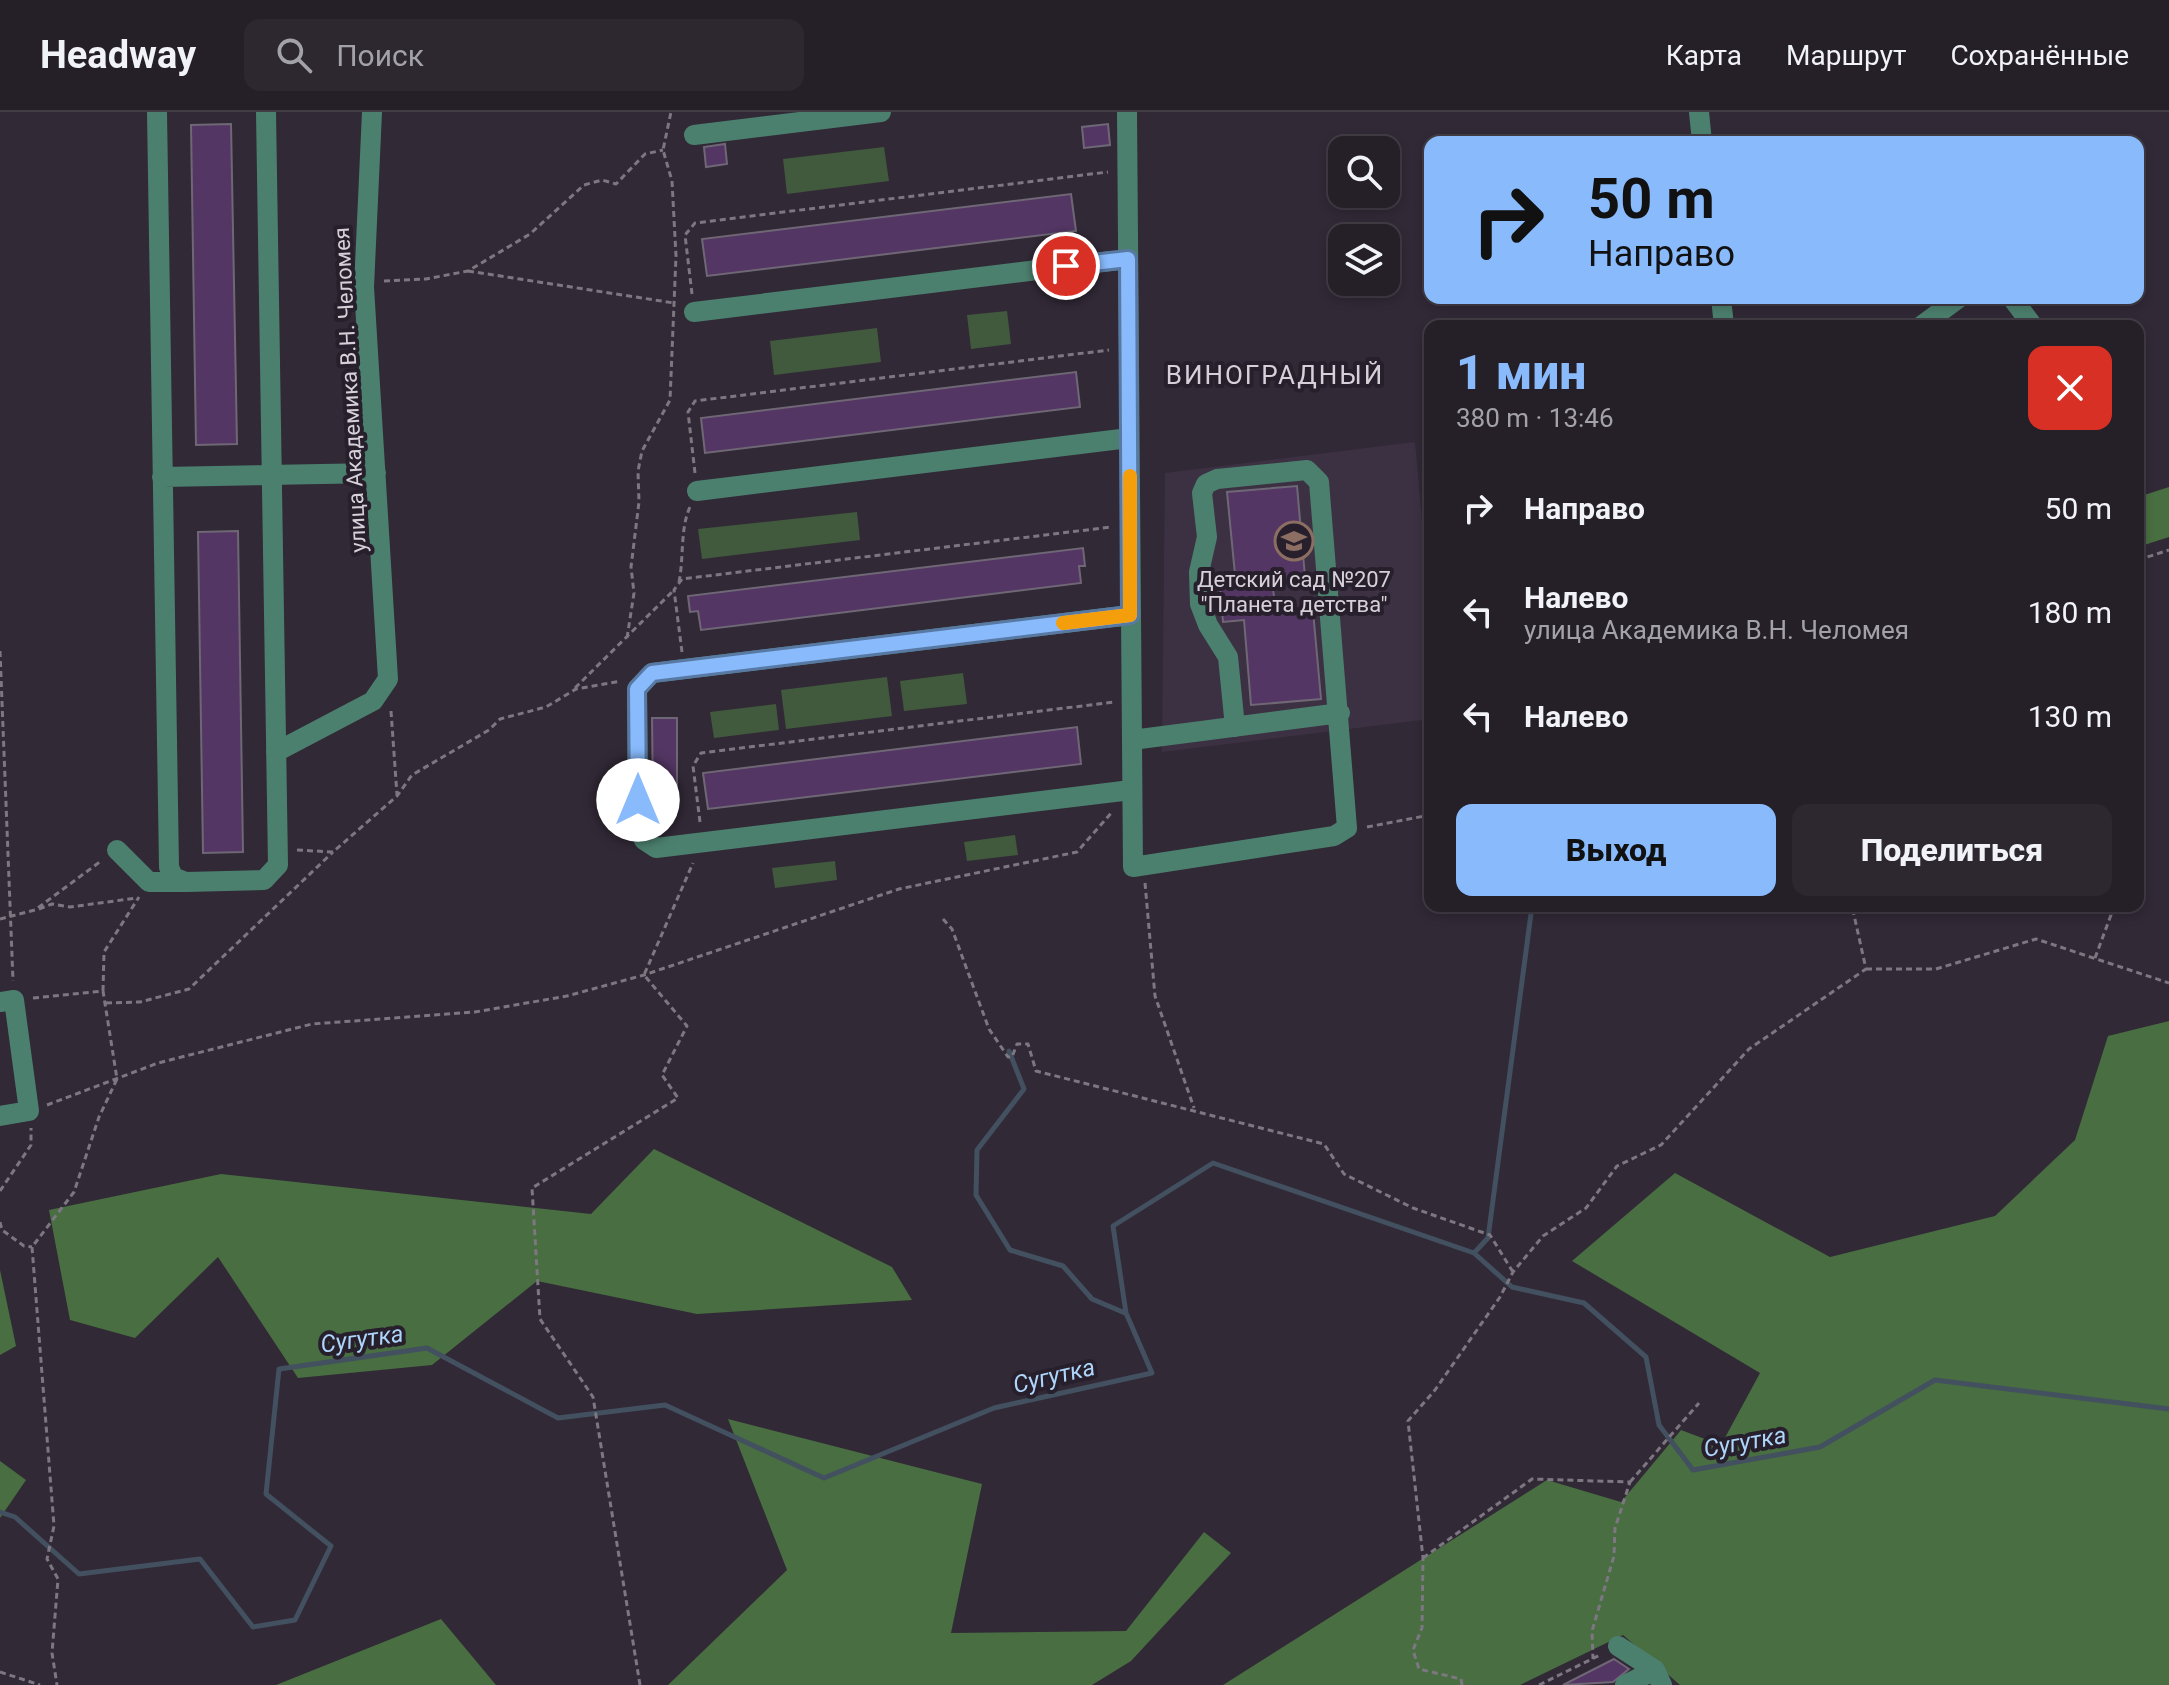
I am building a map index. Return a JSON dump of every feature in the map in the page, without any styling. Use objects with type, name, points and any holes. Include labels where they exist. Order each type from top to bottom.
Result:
[{"type":"street","points":[[157,112],[169,867],[173,877],[186,882]]},
{"type":"street","points":[[117,850],[144,890],[186,882],[264,880],[275,872],[278,854],[266,112]]},
{"type":"street","name":"улица Академика В.Н. Челомея","points":[[372,112],[364,287],[389,673]]},
{"type":"street","points":[[694,135],[881,112]]},
{"type":"street","points":[[1127,112],[1133,867],[1334,836],[1345,831],[1348,822],[1340,713],[1317,477],[1301,469],[1217,479],[1206,484],[1202,493],[1206,543],[1199,584],[1203,614],[1228,657],[1235,727]]},
{"type":"street","points":[[1699,112],[1701,136]]},
{"type":"street","points":[[694,312],[1128,259]]},
{"type":"street","points":[[1929,320],[1951,304]]},
{"type":"street","points":[[697,491],[1129,438]]},
{"type":"street","points":[[162,477],[376,473]]},
{"type":"street","points":[[1130,615],[684,669],[645,677],[637,695],[640,833],[656,848],[1131,790]]},
{"type":"street","points":[[276,752],[373,701],[389,673]]},
{"type":"street","points":[[1132,740],[1340,713]]},
{"type":"street","points":[[0,1002],[14,1000],[29,1111],[0,1116]]},
{"type":"street","points":[[1618,1646],[1659,1678]]},
{"type":"street","points":[[1625,1685],[1659,1678]]},
{"type":"path","points":[[627,638],[634,593],[631,567],[639,502],[638,471],[642,451],[670,400],[674,303],[672,181],[663,150],[671,112]]},
{"type":"path","points":[[468,271],[530,234],[584,185],[602,180],[616,184],[645,154],[663,150]]},
{"type":"path","points":[[694,312],[685,235],[695,223],[1127,170]]},
{"type":"path","points":[[364,287],[397,278],[426,279],[468,271],[674,303]]},
{"type":"path","points":[[568,697],[583,678],[627,638],[679,582],[684,555],[685,518],[697,491],[688,412],[695,401],[1129,348]]},
{"type":"path","points":[[679,582],[1130,524]]},
{"type":"path","points":[[2144,558],[2169,550]]},
{"type":"path","points":[[674,590],[684,669]]},
{"type":"path","points":[[389,673],[397,796]]},
{"type":"path","points":[[105,1003],[140,1002],[189,989],[333,852],[397,796],[412,775],[489,730],[500,719],[546,707],[568,697],[576,689],[645,677]]},
{"type":"path","points":[[644,975],[703,842],[693,766],[701,753],[1131,700]]},
{"type":"path","points":[[0,1191],[31,1145],[29,1111],[158,1063],[312,1024],[475,1012],[567,996],[644,975],[899,889],[1077,852],[1131,790]]},
{"type":"path","points":[[1345,831],[1424,816]]},
{"type":"path","points":[[278,854],[308,848],[333,852]]},
{"type":"path","points":[[35,910],[117,850]]},
{"type":"path","points":[[1143,865],[1155,996],[1194,1108]]},
{"type":"path","points":[[0,919],[52,904],[70,907],[144,890]]},
{"type":"path","points":[[103,991],[104,952],[144,890]]},
{"type":"path","points":[[1853,912],[1866,969]]},
{"type":"path","points":[[2095,958],[2110,912]]},
{"type":"path","points":[[943,919],[952,929],[989,1029],[1008,1057],[1012,1057],[1017,1044],[1028,1044],[1036,1071],[1194,1108],[1324,1144],[1344,1174],[1413,1208],[1488,1234],[1513,1272]]},
{"type":"path","points":[[1462,1685],[1461,1679],[1419,1669],[1413,1650],[1422,1628],[1423,1558],[1408,1421],[1435,1390],[1500,1297],[1513,1272],[1543,1236],[1586,1208],[1617,1166],[1661,1145],[1749,1049],[1866,969],[1936,969],[2036,939],[2169,983]]},
{"type":"path","points":[[640,1685],[593,1397],[540,1319],[532,1188],[678,1098],[662,1075],[687,1026],[644,975]]},
{"type":"path","points":[[0,1222],[2,1230],[24,1246],[32,1247]]},
{"type":"path","points":[[1593,1659],[1592,1631],[1614,1556],[1615,1528],[1630,1482],[1699,1403]]},
{"type":"path","points":[[1423,1558],[1532,1479],[1630,1482]]},
{"type":"path","points":[[54,1526],[47,1559],[58,1579],[52,1653],[57,1685]]},
{"type":"path","points":[[1539,1685],[1618,1646]]},
{"type":"path","points":[[0,1672],[40,1685]]},
{"type":"shaded area","name":"Детский сад №207 \"Планета детства\"","points":[[1415,442],[1424,542],[1424,720],[1162,752],[1165,473]]},
{"type":"green space","points":[[884,147],[889,181],[787,194],[783,159]]},
{"type":"green space","points":[[1007,311],[1011,344],[971,349],[967,315]]},
{"type":"green space","points":[[877,328],[881,362],[774,375],[770,341]]},
{"type":"green space","points":[[2169,487],[2169,537],[2144,545],[2144,495]]},
{"type":"green space","points":[[857,512],[860,540],[702,559],[698,529]]},
{"type":"green space","points":[[963,673],[967,704],[904,711],[900,681]]},
{"type":"green space","points":[[887,677],[892,716],[786,729],[781,690]]},
{"type":"green space","points":[[776,704],[779,730],[714,738],[710,712]]},
{"type":"green space","points":[[1015,835],[1018,855],[967,861],[964,842]]},
{"type":"green space","points":[[835,861],[837,880],[775,888],[772,868]]},
{"type":"green space","points":[[2169,1021],[2169,1685],[1680,1685],[1623,1635],[1520,1685],[1223,1685],[1547,1480],[1621,1502],[1681,1430],[1721,1445],[1760,1373],[1572,1261],[1675,1173],[1830,1257],[1995,1216],[2075,1140],[2108,1036]]},
{"type":"green space","points":[[654,1149],[892,1267],[912,1300],[697,1314],[537,1281],[432,1365],[298,1378],[218,1257],[135,1338],[70,1320],[49,1210],[221,1174],[591,1214]]},
{"type":"green space","points":[[0,1270],[16,1346],[0,1355]]},
{"type":"green space","points":[[728,1419],[982,1484],[951,1633],[1126,1631],[1204,1532],[1231,1553],[1131,1661],[1092,1685],[668,1685],[787,1570]]},
{"type":"green space","points":[[0,1461],[26,1480],[0,1518]]},
{"type":"green space","points":[[441,1619],[496,1685],[276,1685]]},
{"type":"building","points":[[231,124],[237,444],[196,445],[191,125]]},
{"type":"building","points":[[1108,124],[1110,145],[1084,148],[1082,127]]},
{"type":"building","points":[[725,144],[727,164],[706,167],[704,147]]},
{"type":"building","points":[[1071,194],[1076,231],[707,276],[702,239]]},
{"type":"building","points":[[1076,372],[1080,407],[705,453],[701,418]]},
{"type":"building","points":[[1297,486],[1305,577],[1272,580],[1276,614],[1313,611],[1321,699],[1251,705],[1244,620],[1223,622],[1220,587],[1236,585],[1227,492]]},
{"type":"building","points":[[238,531],[243,852],[203,853],[198,532]]},
{"type":"building","points":[[1083,548],[1085,566],[1079,566],[1081,583],[701,630],[698,611],[690,612],[688,596]]},
{"type":"building","points":[[652,718],[677,718],[677,797],[653,796]]},
{"type":"building","points":[[1077,727],[1081,764],[708,809],[703,773]]},
{"type":"building","points":[[1614,1659],[1629,1669],[1613,1682],[1563,1685]]},
{"type":"waterway","points":[[1474,1253],[1488,1238],[1531,912]]},
{"type":"waterway","points":[[1009,1051],[1024,1089],[977,1150],[976,1195],[1010,1250],[1063,1266],[1092,1299],[1125,1313]]},
{"type":"waterway","name":"Сугутка","points":[[0,1512],[15,1517],[79,1574],[200,1559],[253,1627],[295,1620],[331,1546],[266,1494],[279,1369],[427,1348],[558,1418],[665,1405],[824,1478],[994,1408],[1152,1373],[1126,1313],[1113,1226],[1213,1163],[1474,1253],[1512,1287],[1584,1303],[1646,1357],[1659,1425],[1693,1470],[1820,1447],[1935,1380],[2169,1409]]},
{"type":"slow traffic","points":[[1063,623],[1130,615],[1130,476]]},
{"type":"place","name":"Детский сад №207 \"Планета детства\"","points":[[1294,541]]},
{"type":"district","name":"ВИНОГРАДНЫЙ","points":[[1275,375]]},
{"type":"route","points":[[638,800],[637,689],[640,682],[652,673],[1130,615],[1128,259],[1066,266]]}]
